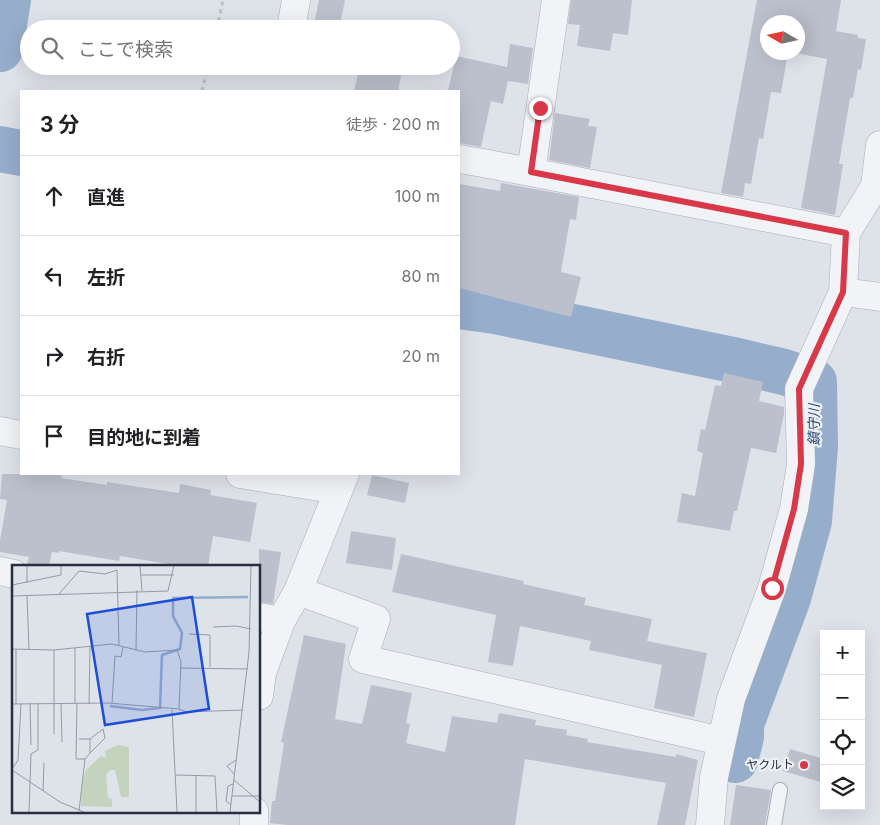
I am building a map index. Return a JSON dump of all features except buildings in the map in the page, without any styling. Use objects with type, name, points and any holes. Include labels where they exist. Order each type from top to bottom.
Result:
[{"type":"street","points":[[293,20],[296,0]]},
{"type":"street","points":[[531,172],[556,0]]},
{"type":"street","points":[[710,825],[714,777],[731,699],[772,588],[794,509],[801,464],[799,389],[843,292],[846,233],[875,186],[880,145]]},
{"type":"street","points":[[460,159],[846,233]]},
{"type":"street","points":[[843,292],[880,296]]},
{"type":"street","points":[[0,431],[20,435]]},
{"type":"street","points":[[253,475],[341,482],[298,591],[270,619],[260,688]]},
{"type":"street","points":[[298,591],[376,619],[363,660],[721,741]]},
{"type":"street","points":[[254,812],[254,825]]},
{"type":"lane","points":[[774,825],[780,790]]},
{"type":"path","points":[[219,20],[223,0]]},
{"type":"path","points":[[202,90],[206,75]]},
{"type":"waterway","name":"鎮守川","points":[[0,49],[8,0]]},
{"type":"waterway","name":"鎮守川","points":[[0,149],[20,153]]},
{"type":"waterway","name":"鎮守川","points":[[460,306],[495,311],[733,360],[784,372],[814,382],[815,447],[809,521],[788,598],[741,724],[741,737],[735,760]]},
{"type":"place","name":"ヤクルト","points":[[804,765]]},
{"type":"route","points":[[540,108],[531,172],[846,233],[843,292],[799,389],[801,464],[794,509],[772,588]]}]
